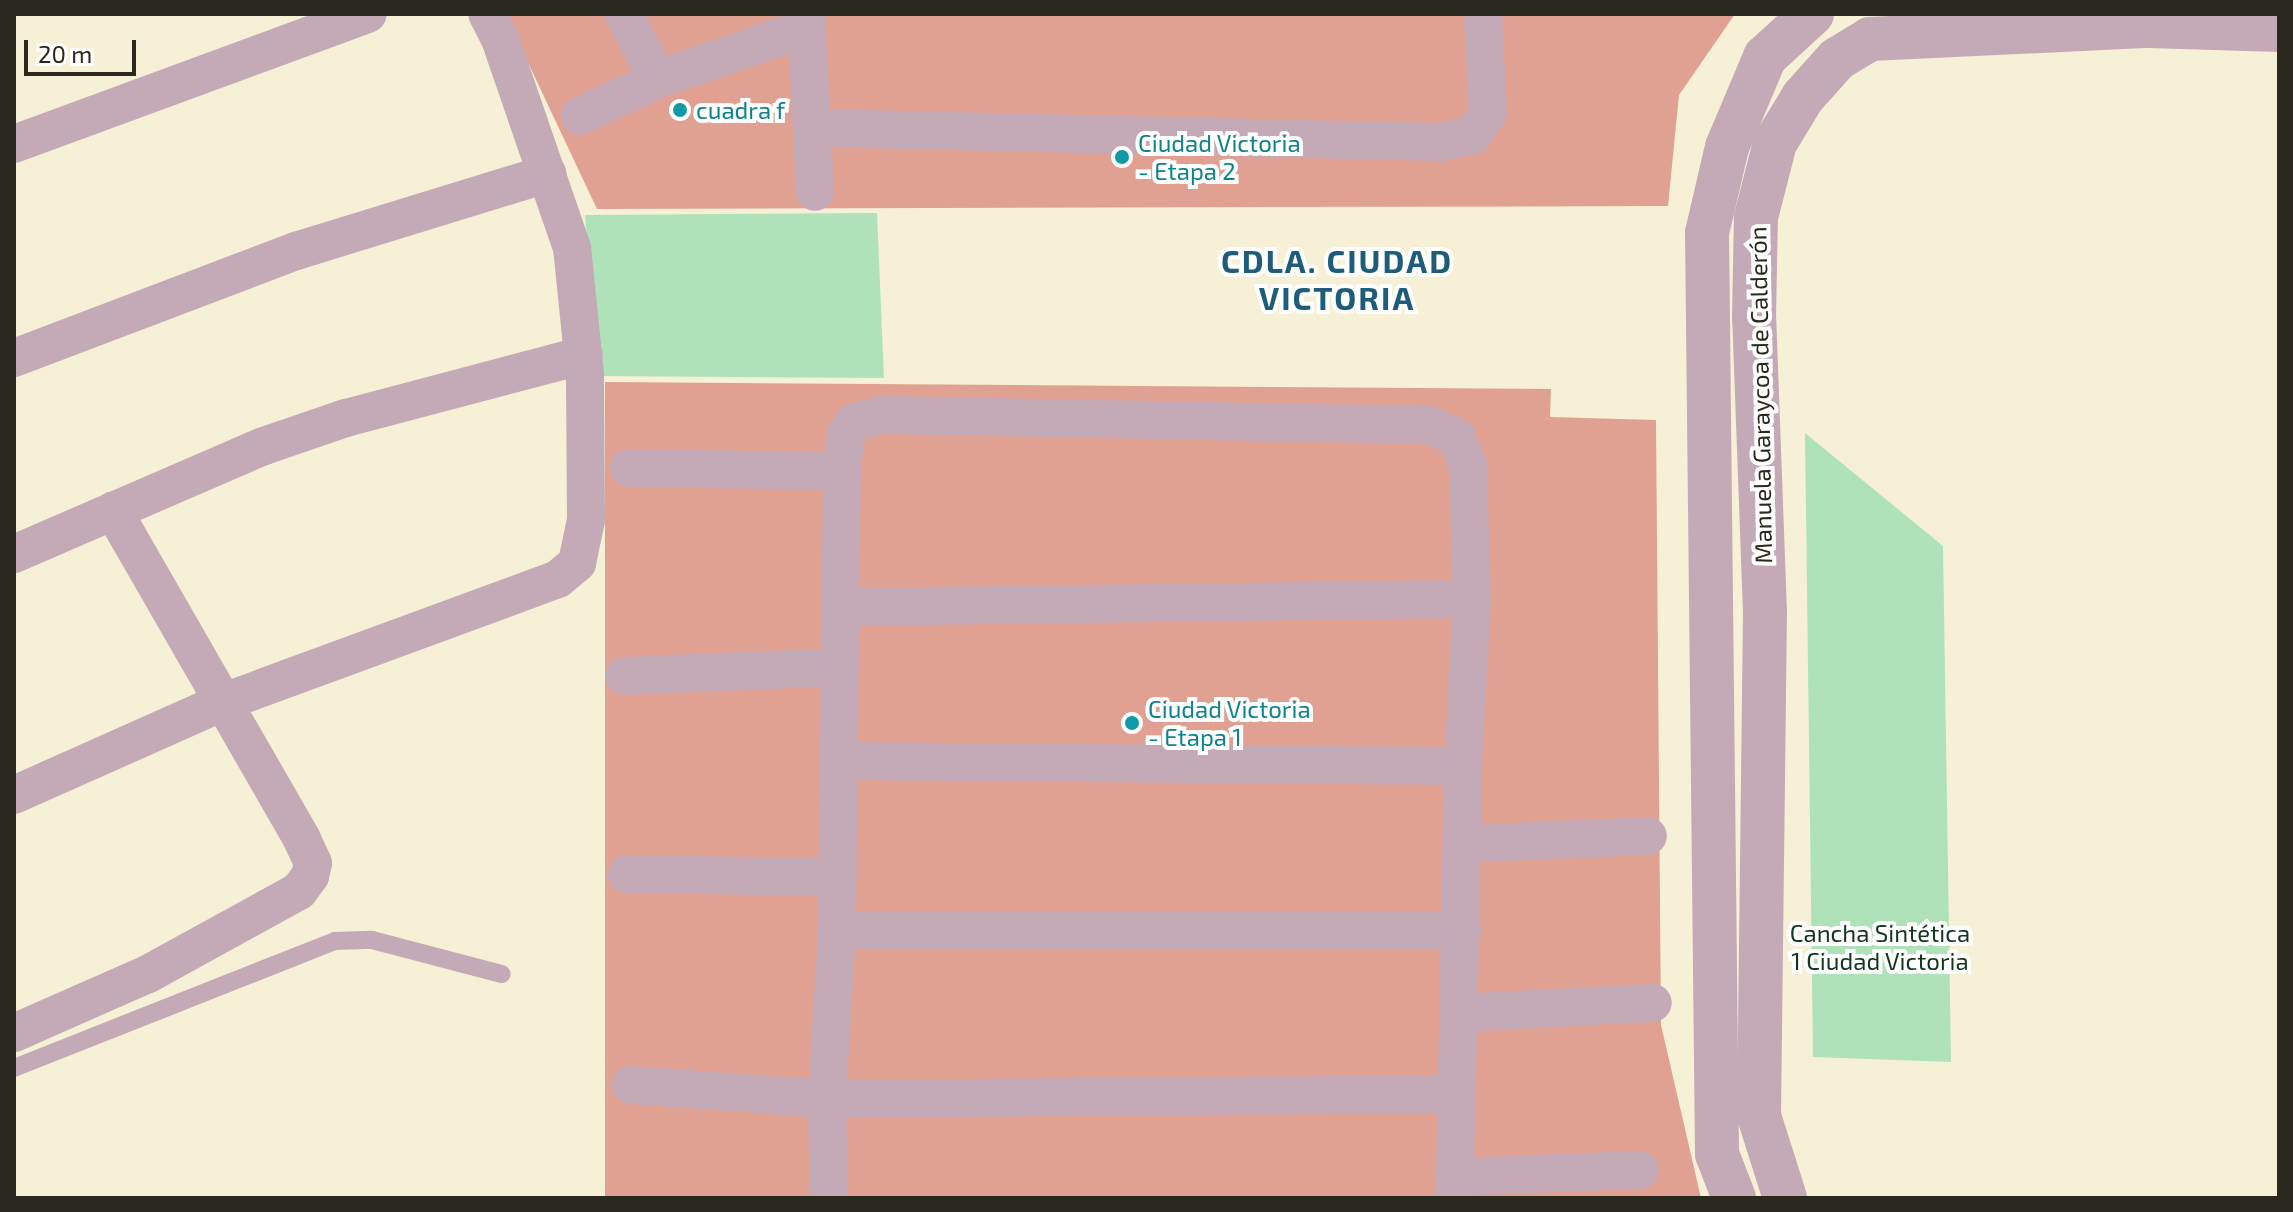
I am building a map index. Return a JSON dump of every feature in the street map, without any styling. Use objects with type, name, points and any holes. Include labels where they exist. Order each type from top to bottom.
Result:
[{"type":"street","points":[[14,144],[368,14]]},
{"type":"street","points":[[14,795],[221,703],[558,579],[577,563],[586,520],[584,355],[572,248],[487,14]]},
{"type":"street","points":[[624,14],[658,79]]},
{"type":"street","points":[[814,128],[1441,142],[1473,135],[1488,112],[1483,14]]},
{"type":"street","name":"Manuela Garaycoa de Calderón","points":[[1734,1198],[1717,1154],[1707,233],[1727,147],[1765,57],[1812,14]]},
{"type":"street","points":[[580,116],[658,79],[806,21],[815,192]]},
{"type":"street","name":"Manuela Garaycoa de Calderón","points":[[1785,1198],[1759,1116],[1765,613],[1754,318],[1756,217],[1775,143],[1803,97],[1837,59],[1870,39],[2084,21],[2279,30]]},
{"type":"street","points":[[14,358],[296,251],[547,174]]},
{"type":"street","points":[[14,554],[113,510],[346,418],[584,355]]},
{"type":"street","points":[[829,1198],[827,1099],[837,931],[842,471],[846,434],[868,416],[1429,425],[1457,437],[1468,465],[1472,599],[1463,766],[1463,931],[1455,1187],[1640,1170]]},
{"type":"street","points":[[629,468],[842,471]]},
{"type":"street","points":[[14,1033],[148,974],[299,891],[310,876],[313,863],[113,510]]},
{"type":"street","points":[[841,607],[1472,599]]},
{"type":"street","points":[[624,676],[840,667]]},
{"type":"street","points":[[839,761],[1463,766]]},
{"type":"street","points":[[1463,844],[1648,836]]},
{"type":"street","points":[[627,874],[838,877]]},
{"type":"street","points":[[837,931],[1463,931]]},
{"type":"street","points":[[1459,1013],[1653,1003]]},
{"type":"street","points":[[631,1085],[827,1099],[1456,1094]]},
{"type":"lane","points":[[14,1068],[335,941],[372,940],[502,974]]},
{"type":"green space","points":[[877,213],[884,378],[599,376],[585,215]]},
{"type":"green space","name":"Cancha Sintética 1 Ciudad Victoria","points":[[1805,433],[1943,546],[1951,1062],[1813,1057]]},
{"type":"building","name":"Ciudad Victoria - Etapa 2","points":[[505,14],[1735,14],[1679,95],[1668,206],[597,209]]},
{"type":"building","name":"Ciudad Victoria - Etapa 1","points":[[605,382],[1551,389],[1550,417],[1656,420],[1661,1025],[1701,1198],[605,1198]]},
{"type":"place","name":"cuadra f","points":[[680,110]]},
{"type":"place","name":"Ciudad Victoria - Etapa 2","points":[[1122,157]]},
{"type":"place","name":"Ciudad Victoria - Etapa 1","points":[[1132,723]]},
{"type":"district","name":"CDLA. CIUDAD VICTORIA","points":[[1337,280]]}]
